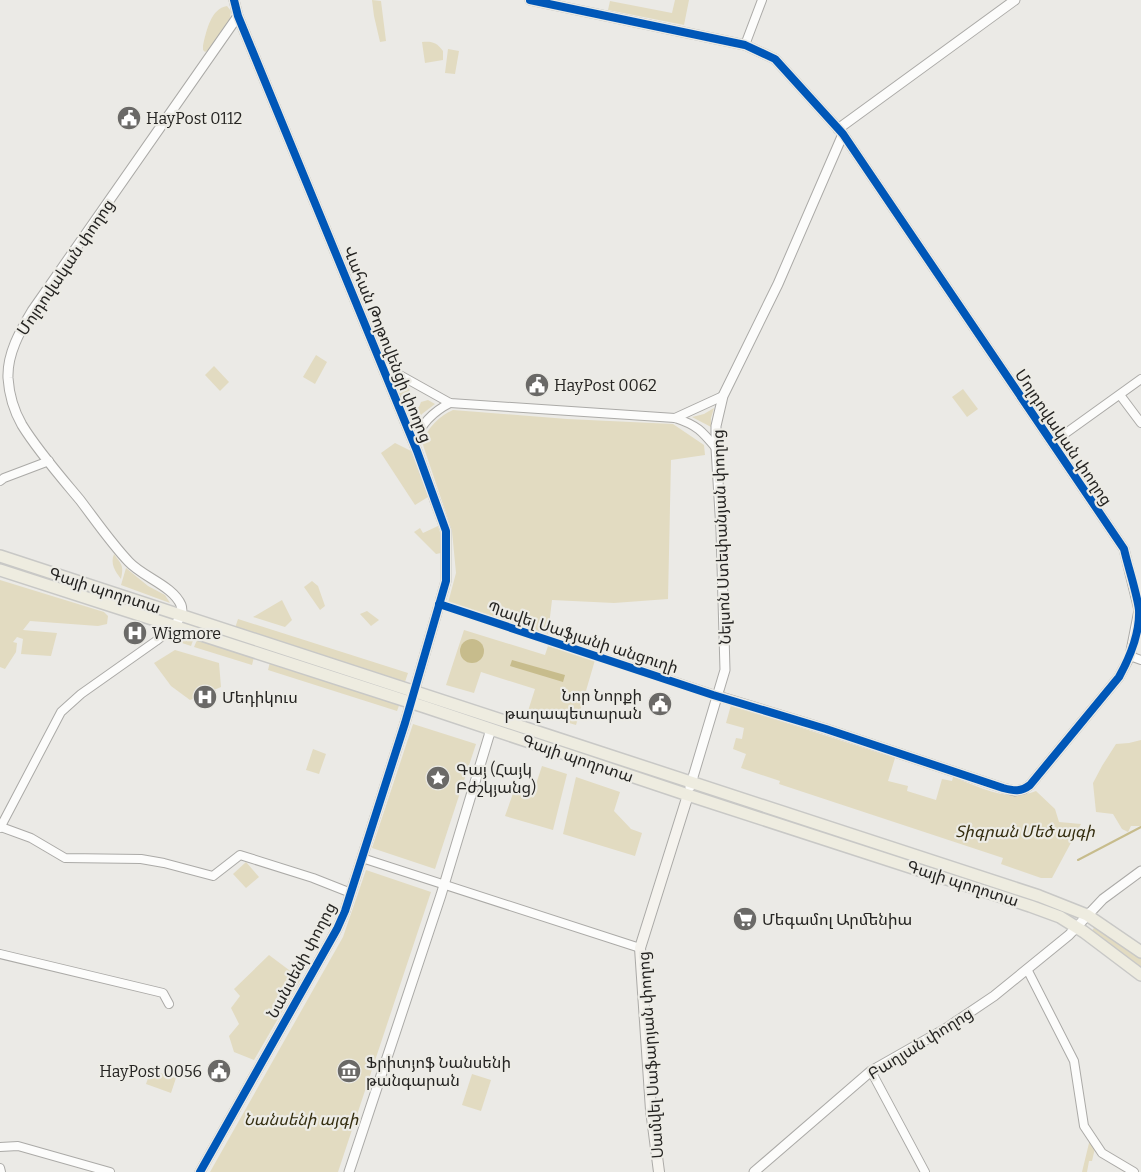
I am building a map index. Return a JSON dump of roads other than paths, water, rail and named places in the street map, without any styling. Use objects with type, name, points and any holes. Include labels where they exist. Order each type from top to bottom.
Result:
[{"type":"main road","name":"Գայի պողոտա","points":[[0,556],[181,615],[413,697],[491,728],[688,795],[985,890],[1060,917],[1092,937],[1141,975]]},
{"type":"main road","name":"Գայի պողոտա","points":[[0,570],[175,626],[582,747],[1039,896],[1087,916],[1141,952]]},
{"type":"main road","name":"Սամվել Սաֆարյան փողոց","points":[[659,1172],[651,1110],[640,948],[688,795]]},
{"type":"street","points":[[234,0],[238,16]]},
{"type":"street","name":"Մոլդովական փողոց","points":[[530,0],[745,45],[775,59],[841,132],[1124,549],[1140,610],[1130,656],[1119,677],[1024,790],[1015,791],[1002,788],[826,729],[718,696]]},
{"type":"street","points":[[745,45],[762,0]]},
{"type":"street","points":[[841,132],[1015,0]]},
{"type":"street","name":"Վահան Թոթովենցի փողոց","points":[[238,16],[414,442],[446,531],[446,581],[413,697]]},
{"type":"street","name":"Մոլդովական փողոց","points":[[181,615],[182,608],[179,601],[171,593],[130,564],[21,424],[13,402],[8,376],[12,352],[32,311],[238,16]]},
{"type":"street","name":"Նելսոն Ստեփանյան փողոց","points":[[688,795],[725,670],[716,426],[724,396],[778,284],[841,132]]},
{"type":"street","points":[[382,365],[450,403],[675,418],[692,424],[704,433],[716,448]]},
{"type":"street","points":[[1052,443],[1141,379]]},
{"type":"street","points":[[1120,395],[1141,423]]},
{"type":"street","points":[[675,418],[724,396]]},
{"type":"street","points":[[414,442],[425,422],[433,413],[450,403]]},
{"type":"street","points":[[0,481],[49,461]]},
{"type":"street","name":"Պավել Սաֆյանի անցուղի","points":[[439,604],[718,696]]},
{"type":"street","points":[[181,615],[175,626],[81,694],[61,712],[0,828],[31,838],[65,858],[141,860],[164,863],[213,876],[240,855],[313,878],[350,893]]},
{"type":"street","points":[[1130,656],[1141,660]]},
{"type":"street","name":"Նանսենի փողոց","points":[[200,1172],[337,929],[362,858],[413,697]]},
{"type":"street","points":[[349,1172],[443,885],[491,728]]},
{"type":"street","points":[[362,858],[640,948]]},
{"type":"street","name":"Բաղյան փողոց","points":[[754,1172],[871,1071],[945,1029],[994,996],[1076,927],[1103,899],[1141,871]]},
{"type":"street","points":[[0,954],[162,993],[169,1004]]},
{"type":"street","points":[[1028,969],[1074,1061],[1084,1126],[1102,1153],[1134,1172]]},
{"type":"street","points":[[871,1071],[925,1172]]},
{"type":"street","points":[[0,1147],[18,1146],[110,1172]]},
{"type":"street","points":[[0,1168],[1,1172]]},
{"type":"waterway","points":[[1078,860],[1141,827]]},
{"type":"place","name":"HayPost 0112","points":[[129,118]]},
{"type":"place","name":"HayPost 0062","points":[[537,385]]},
{"type":"place","name":"Wigmore","points":[[135,633]]},
{"type":"place","name":"Մեդիկուս","points":[[205,697]]},
{"type":"place","name":"Նոր Նորքի թաղապետարան","points":[[660,704]]},
{"type":"place","name":"Գայ (Հայկ Բժշկյանց)","points":[[438,778]]},
{"type":"place","name":"Մեգամոլ Արմենիա","points":[[745,919]]},
{"type":"place","name":"HayPost 0056","points":[[219,1071]]},
{"type":"place","name":"Ֆրիտյոֆ Նանսենի թանգարան","points":[[349,1071]]},
{"type":"park label","name":"Տիգրան Մեծ այգի","points":[[1025,831]]},
{"type":"park label","name":"Նանսենի այգի","points":[[301,1119]]}]
